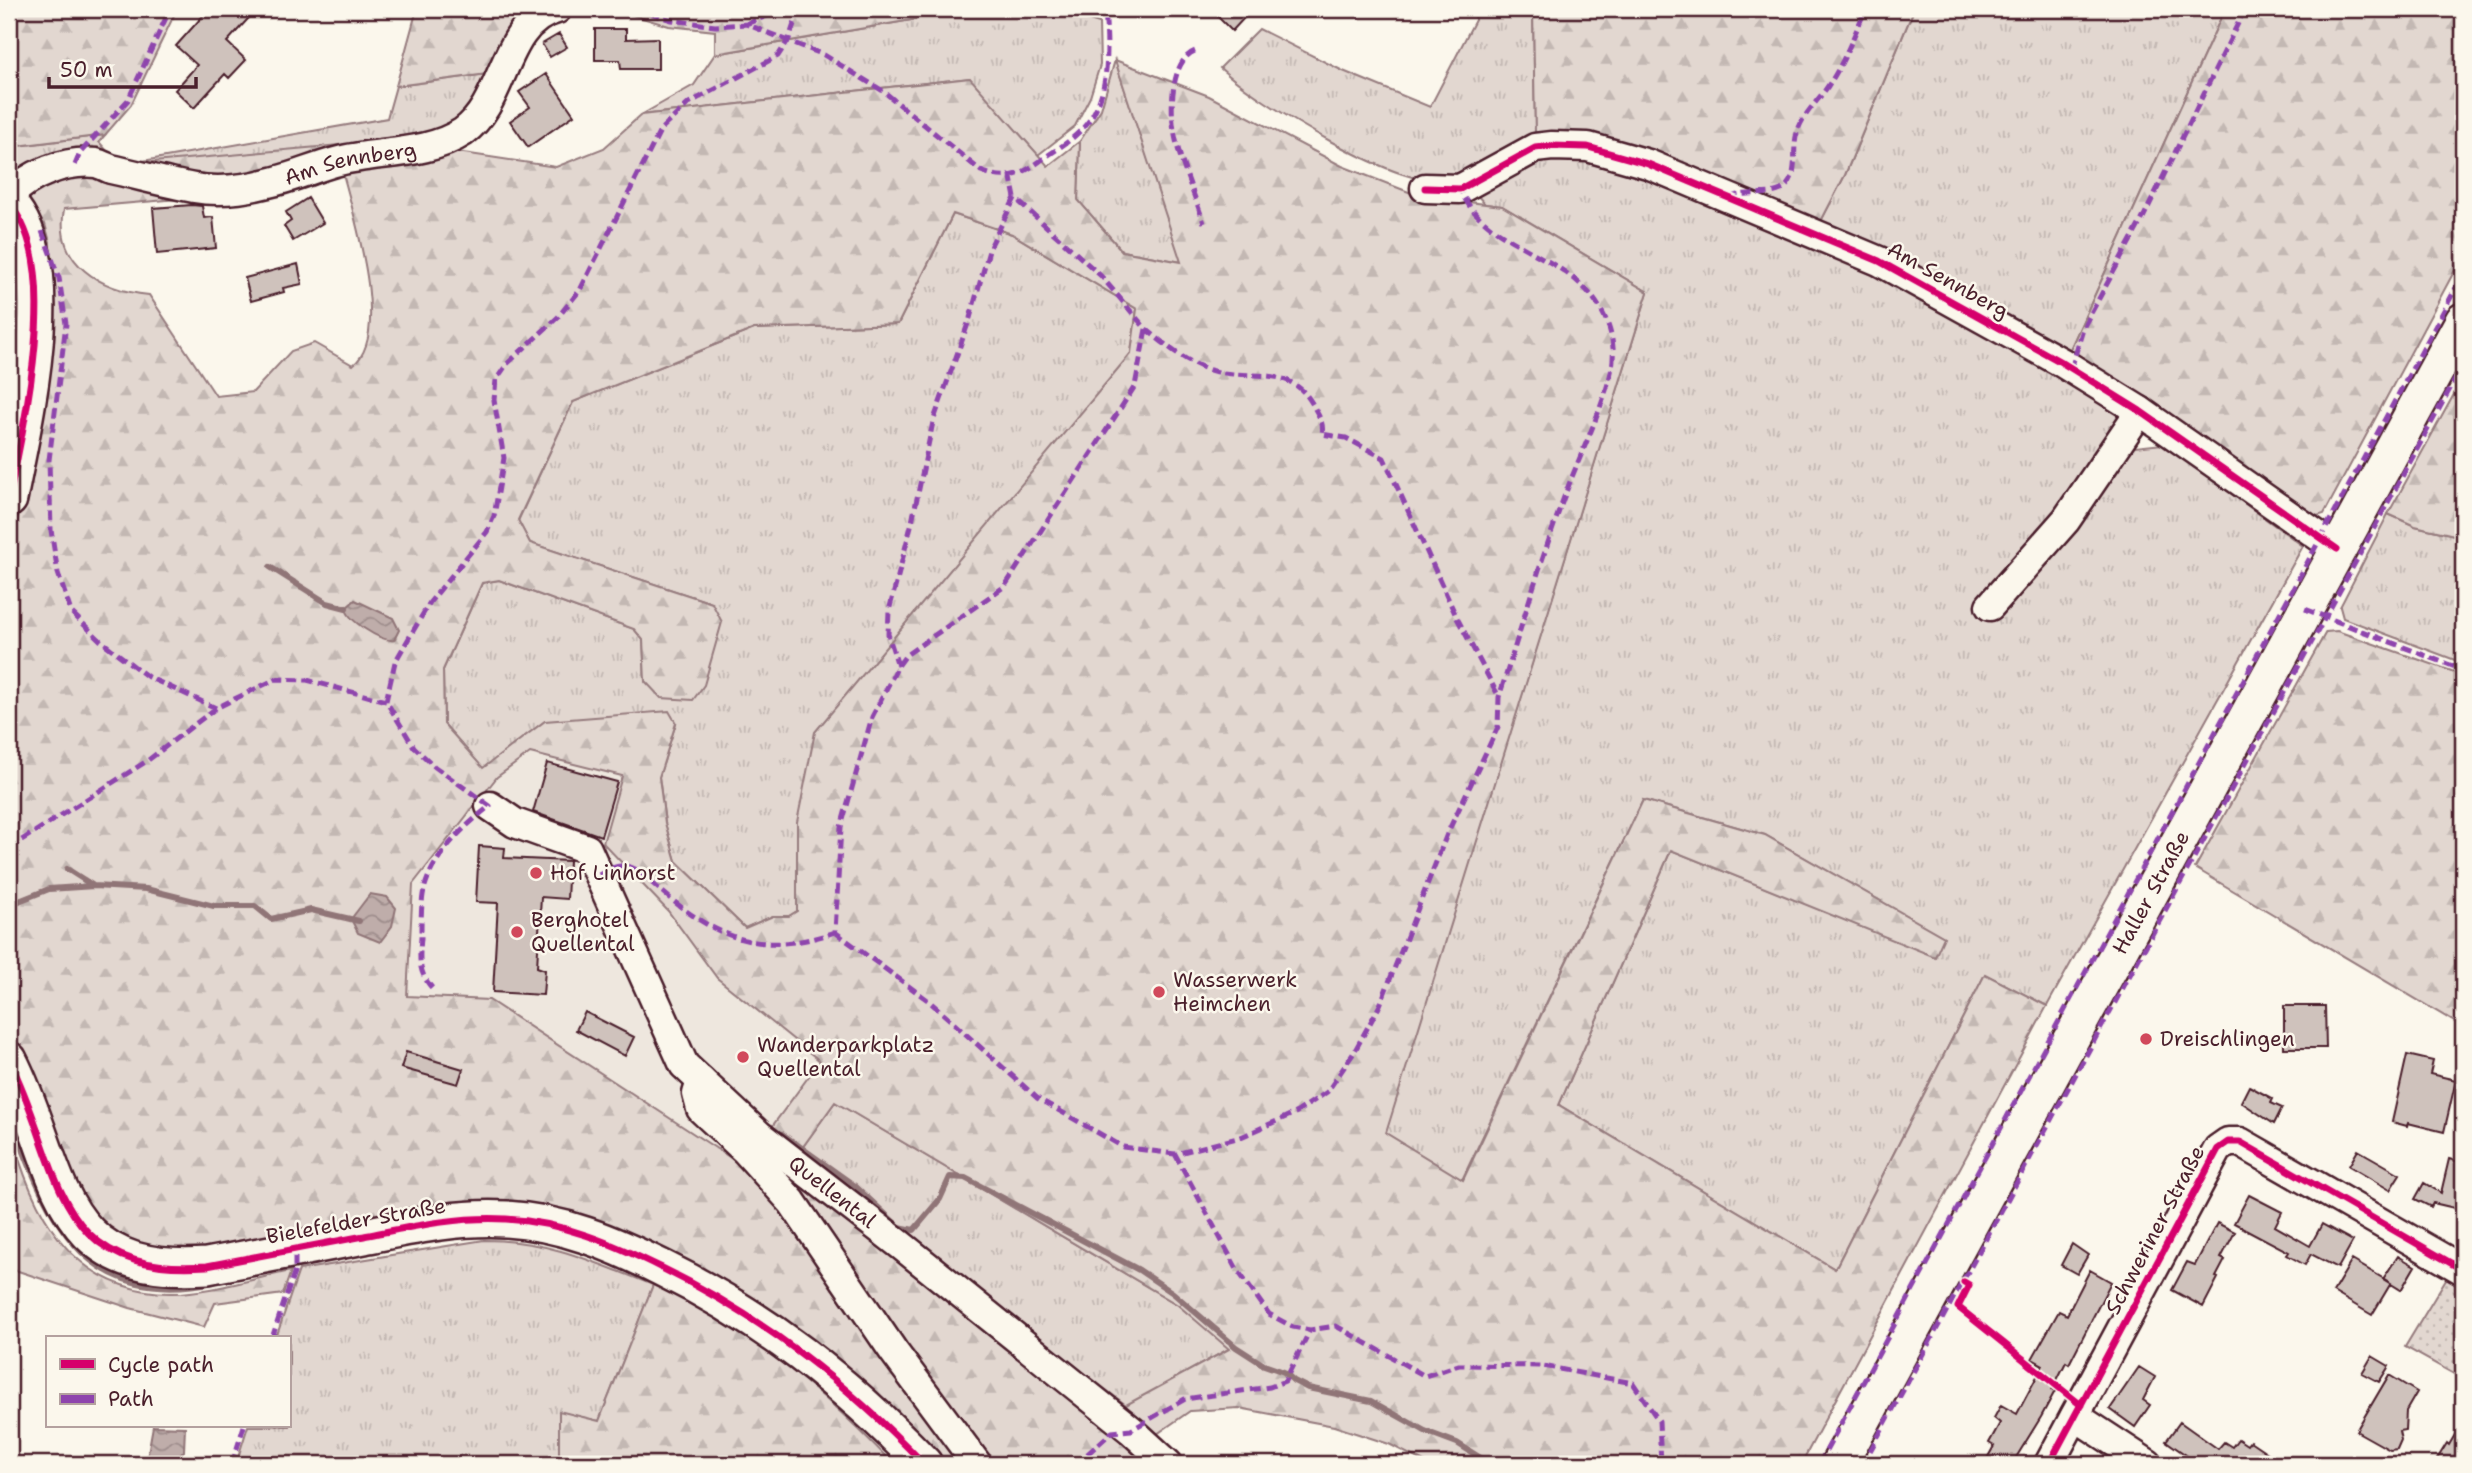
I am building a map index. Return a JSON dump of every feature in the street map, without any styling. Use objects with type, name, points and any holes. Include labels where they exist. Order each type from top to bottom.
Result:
[{"type":"main road","points":[[9,205],[18,215],[34,255],[39,309],[9,499]]},
{"type":"main road","name":"Haller Straße","points":[[1839,1464],[2463,321]]},
{"type":"main road","name":"Bielefelder Straße","points":[[9,1060],[64,1201],[84,1228],[110,1251],[138,1262],[172,1268],[207,1266],[457,1220],[505,1219],[560,1228],[610,1242],[706,1290],[760,1321],[855,1397],[924,1464]]},
{"type":"street","name":"Am Sennberg","points":[[9,196],[22,182],[44,172],[79,165],[96,163],[193,188],[230,189],[267,184],[340,161],[436,145],[465,130],[480,117],[489,106],[520,36],[536,20],[557,9]]},
{"type":"street","name":"Am Sennberg","points":[[1425,188],[1460,189],[1535,148],[1552,146],[1610,152],[1648,164],[1879,261],[2061,362],[2140,411],[2337,549]]},
{"type":"street","points":[[1990,606],[2066,520],[2140,411]]},
{"type":"street","name":"Quellental","points":[[490,806],[515,823],[587,849],[684,1065],[759,1135],[968,1298],[1131,1430],[1168,1464]]},
{"type":"street","points":[[701,1081],[697,1094],[701,1109],[746,1151],[792,1202],[894,1352],[977,1464]]},
{"type":"street","name":"Schweriner Straße","points":[[2049,1464],[2218,1149],[2228,1142],[2241,1142],[2463,1270]]},
{"type":"street","points":[[2075,1416],[2148,1464]]},
{"type":"shaded area","points":[[530,753],[622,776],[603,843],[668,911],[717,978],[820,1060],[744,1167],[489,1000],[406,997],[413,884],[497,777]]},
{"type":"green space","points":[[9,9],[177,9],[131,105],[105,135],[9,147]]},
{"type":"green space","points":[[417,9],[926,9],[917,19],[715,54],[715,31],[669,26],[619,11],[584,10],[563,14],[547,21],[510,71],[396,86]]},
{"type":"green space","points":[[926,9],[1055,9],[1099,23],[1100,65],[1090,97],[1075,126],[1038,155],[969,78],[641,115],[694,85],[715,54],[917,19]]},
{"type":"green space","points":[[1475,9],[1533,9],[1535,132],[1452,180],[1430,181],[1367,160],[1265,102],[1220,68],[1259,29],[1343,71],[1430,107],[1475,20]]},
{"type":"green space","points":[[1533,9],[1914,9],[1845,175],[1819,225],[1613,142],[1535,132]]},
{"type":"green space","points":[[1914,9],[2225,9],[2067,356],[1819,225],[1845,175]]},
{"type":"green space","points":[[2225,9],[2463,9],[2463,255],[2324,514],[2310,518],[2067,356]]},
{"type":"green space","points":[[1115,60],[1182,262],[1122,251],[1078,200],[1080,141],[1101,109]]},
{"type":"green space","points":[[1115,60],[1209,96],[1342,166],[1419,196],[1502,206],[1648,292],[1386,1133],[1463,1180],[1643,800],[1765,835],[1944,937],[1935,957],[1671,850],[1559,1105],[1835,1269],[1985,974],[2047,1006],[1801,1464],[1428,1464],[1389,1444],[1334,1426],[1239,1408],[1190,1411],[1140,1446],[1144,1464],[937,1464],[614,1230],[228,1247],[167,1253],[128,1242],[102,1224],[80,1200],[9,1032],[9,563],[32,447],[50,242],[45,224],[37,220],[29,207],[30,197],[39,186],[120,165],[384,141],[556,167],[604,148],[641,115],[970,78],[1048,166],[1080,141],[1078,200],[1122,251],[1181,262]],"holes":[[[341,166],[360,240],[370,300],[370,327],[364,350],[353,365],[314,343],[291,351],[253,392],[216,396],[149,295],[131,292],[98,280],[74,259],[66,245],[64,209],[224,195]],[[953,214],[1012,234],[1137,309],[1131,353],[815,732],[797,822],[797,911],[789,916],[773,916],[745,928],[676,861],[665,823],[659,777],[676,723],[669,711],[545,721],[483,768],[444,724],[443,670],[482,583],[499,580],[634,629],[643,640],[645,681],[661,698],[693,700],[704,685],[722,622],[712,603],[530,543],[518,520],[573,402],[754,329],[898,324]],[[530,753],[622,776],[603,843],[668,911],[717,978],[820,1061],[743,1166],[489,1000],[407,996],[413,884],[497,777]],[[835,1102],[1178,1305],[1229,1349],[1126,1405],[797,1155]]]},
{"type":"green space","points":[[510,71],[447,150],[120,165],[387,118],[396,86]]},
{"type":"green space","points":[[105,135],[99,142],[110,154],[9,174],[9,147]]},
{"type":"green space","points":[[1584,153],[1875,271],[2123,412],[2126,448],[2163,444],[2303,546],[2047,1006],[1985,974],[1835,1269],[1559,1105],[1671,850],[1935,956],[1943,937],[1765,835],[1643,800],[1462,1180],[1385,1133],[1648,292],[1502,206],[1485,204],[1475,193],[1538,154]]},
{"type":"green space","points":[[953,214],[1012,234],[1137,309],[1131,353],[797,822],[797,911],[789,916],[773,916],[745,928],[676,861],[665,823],[659,777],[676,723],[545,721],[483,769],[444,724],[443,670],[482,583],[499,580],[634,629],[643,639],[645,681],[712,603],[530,543],[518,521],[573,402],[754,329],[898,324]]},
{"type":"green space","points":[[9,225],[27,281],[9,433]]},
{"type":"green space","points":[[2463,378],[2463,537],[2415,526],[2388,514]]},
{"type":"green space","points":[[2388,514],[2415,526],[2463,537],[2463,663],[2343,618],[2340,607]]},
{"type":"green space","points":[[2337,631],[2463,675],[2463,1027],[2195,868],[2326,632]]},
{"type":"green space","points":[[835,1102],[1178,1305],[1230,1348],[1126,1406],[797,1155]]},
{"type":"green space","points":[[9,1124],[29,1186],[43,1215],[60,1240],[81,1262],[106,1278],[135,1289],[184,1293],[291,1271],[283,1294],[215,1303],[204,1327],[130,1308],[12,1269],[9,1274]]},
{"type":"green space","points":[[484,1240],[508,1241],[571,1254],[653,1285],[599,1421],[559,1412],[559,1464],[236,1464],[247,1428],[290,1428],[290,1336],[277,1336],[299,1270]]},
{"type":"green space","points":[[2449,1274],[2463,1282],[2463,1379],[2405,1347]]},
{"type":"green space","points":[[653,1285],[719,1320],[782,1362],[840,1411],[893,1464],[559,1464],[559,1411],[599,1421]]},
{"type":"water","points":[[355,600],[393,618],[399,630],[394,640],[373,634],[352,618],[346,608]]},
{"type":"water","points":[[370,894],[387,897],[396,908],[392,926],[380,942],[358,933],[351,919]]},
{"type":"water","points":[[153,1428],[185,1428],[184,1451],[173,1463],[146,1464]]},
{"type":"building","points":[[209,9],[257,9],[227,42],[246,60],[229,78],[225,74],[194,108],[175,90],[197,65],[176,46]]},
{"type":"building","points":[[1226,9],[1237,9],[1245,17],[1232,31],[1218,17]]},
{"type":"building","points":[[595,29],[626,29],[626,39],[658,38],[658,69],[621,69],[620,60],[595,60]]},
{"type":"building","points":[[559,34],[567,47],[550,57],[542,44]]},
{"type":"building","points":[[546,74],[574,115],[528,147],[510,121],[530,107],[519,92]]},
{"type":"building","points":[[308,198],[323,223],[293,241],[284,226],[291,221],[286,212]]},
{"type":"building","points":[[202,206],[204,218],[213,217],[216,248],[157,254],[153,208]]},
{"type":"building","points":[[298,264],[302,284],[283,288],[284,292],[251,301],[245,278]]},
{"type":"building","points":[[547,763],[617,782],[601,836],[533,812]]},
{"type":"building","name":"Berghotel Quellental","points":[[479,846],[505,848],[504,858],[569,861],[567,899],[541,897],[537,967],[545,970],[543,995],[493,992],[498,903],[476,902]]},
{"type":"building","points":[[2284,1006],[2325,1006],[2326,1048],[2284,1048]]},
{"type":"building","points":[[585,1012],[634,1037],[625,1056],[576,1030]]},
{"type":"building","points":[[406,1052],[463,1069],[458,1084],[401,1068]]},
{"type":"building","points":[[2407,1055],[2433,1061],[2430,1074],[2456,1080],[2444,1132],[2392,1122]]},
{"type":"building","points":[[2249,1086],[2273,1099],[2271,1103],[2282,1108],[2274,1124],[2241,1102]]},
{"type":"building","points":[[2358,1150],[2400,1174],[2390,1190],[2349,1166]]},
{"type":"building","points":[[2449,1159],[2463,1163],[2463,1210],[2433,1203],[2431,1207],[2415,1199],[2424,1183],[2441,1193]]},
{"type":"building","points":[[2249,1195],[2282,1212],[2275,1226],[2310,1246],[2322,1224],[2353,1241],[2338,1268],[2311,1254],[2305,1265],[2287,1255],[2289,1252],[2234,1223]]},
{"type":"building","points":[[2217,1223],[2235,1232],[2221,1258],[2225,1260],[2203,1307],[2172,1290],[2187,1262],[2195,1265]]},
{"type":"building","points":[[2072,1244],[2088,1255],[2077,1274],[2061,1265]]},
{"type":"building","points":[[2398,1256],[2415,1266],[2401,1290],[2383,1279]]},
{"type":"building","points":[[2352,1260],[2391,1283],[2372,1315],[2333,1292]]},
{"type":"building","points":[[2090,1270],[2111,1282],[2069,1364],[2066,1362],[2041,1417],[2012,1464],[1984,1464],[1994,1446],[1989,1443],[2000,1423],[1994,1418],[2001,1405],[2017,1414],[2043,1365],[2032,1359],[2059,1311],[2067,1315]]},
{"type":"building","points":[[2372,1356],[2389,1366],[2379,1382],[2362,1373]]},
{"type":"building","points":[[2139,1367],[2155,1377],[2143,1400],[2150,1405],[2135,1427],[2110,1409]]},
{"type":"building","points":[[2389,1375],[2417,1392],[2406,1411],[2405,1430],[2399,1431],[2401,1440],[2397,1449],[2390,1450],[2356,1431]]},
{"type":"building","points":[[2463,1421],[2463,1464],[2434,1464],[2447,1443],[2449,1445]]},
{"type":"building","points":[[2180,1422],[2218,1449],[2224,1442],[2232,1447],[2238,1439],[2247,1445],[2250,1441],[2284,1464],[2199,1464],[2166,1441]]},
{"type":"waterway","points":[[270,567],[327,603],[346,608]]},
{"type":"waterway","points":[[67,869],[92,885]]},
{"type":"waterway","points":[[9,905],[49,889],[94,886],[146,889],[214,906],[255,906],[271,919],[311,910],[359,921]]},
{"type":"waterway","points":[[15,1128],[44,1198],[62,1228],[82,1252],[106,1271],[136,1283],[171,1287],[214,1282]]},
{"type":"waterway","points":[[782,1134],[855,1186],[899,1227],[914,1230],[940,1199],[950,1177],[965,1178],[1139,1270],[1173,1293],[1236,1347],[1264,1365],[1284,1372],[1308,1388],[1371,1401],[1425,1431],[1457,1443],[1490,1464]]},
{"type":"marked path","points":[[75,165],[80,153],[128,100],[170,9]]},
{"type":"marked path","points":[[636,9],[672,20],[715,26],[746,24],[824,55],[883,91],[981,171],[999,176],[1014,175],[1036,164],[1071,139],[1090,119],[1103,90],[1106,74],[1105,9]]},
{"type":"marked path","points":[[746,24],[785,9]]},
{"type":"marked path","points":[[386,701],[395,662],[430,602],[487,532],[494,516],[504,458],[494,400],[496,380],[507,364],[558,317],[580,290],[661,129],[689,103],[778,56],[789,39],[799,9]]},
{"type":"marked path","points":[[1729,198],[1743,194],[1775,192],[1787,185],[1793,171],[1796,138],[1801,124],[1834,77],[1866,9]]},
{"type":"marked path","points":[[2071,369],[2084,326],[2144,216],[2245,9]]},
{"type":"marked path","points":[[1195,51],[1187,56],[1177,74],[1173,121],[1179,153],[1204,223]]},
{"type":"marked path","points":[[599,875],[619,866],[633,868],[706,924],[751,941],[777,943],[835,932],[841,827],[872,717],[898,666],[906,655],[1005,586],[1135,386],[1146,329],[1101,276],[1015,198],[1011,178]]},
{"type":"marked path","points":[[835,932],[929,1001],[1037,1098],[1123,1147],[1175,1154],[1241,1137],[1297,1112],[1327,1092],[1353,1054],[1380,1005],[1447,834],[1498,727],[1499,697],[1528,604],[1565,494],[1607,389],[1613,361],[1610,330],[1589,293],[1557,267],[1484,221],[1470,207],[1460,189]]},
{"type":"marked path","points":[[898,666],[888,634],[889,611],[912,522],[933,422],[970,318],[990,247],[1015,198]]},
{"type":"marked path","points":[[42,231],[59,278],[66,324],[49,460],[51,530],[58,573],[71,612],[101,641],[148,677],[216,708]]},
{"type":"marked path","points":[[1819,1464],[2463,275]]},
{"type":"marked path","points":[[1146,329],[1168,347],[1201,367],[1225,373],[1269,376],[1295,384],[1306,394],[1317,412],[1322,424],[1322,434],[1346,438],[1384,458],[1457,618],[1499,697]]},
{"type":"marked path","points":[[1863,1464],[2463,365]]},
{"type":"marked path","points":[[2305,609],[2463,670]]},
{"type":"marked path","points":[[9,848],[147,761],[216,708],[276,679],[307,680],[386,701],[414,747],[435,767],[490,806],[449,845],[426,882],[422,906],[420,960],[425,979],[435,991]]},
{"type":"marked path","points":[[540,920],[621,923]]},
{"type":"marked path","points":[[1175,1154],[1238,1271],[1269,1314],[1293,1327],[1310,1330],[1336,1326],[1425,1376],[1459,1365],[1543,1366],[1633,1383],[1659,1421],[1661,1464]]},
{"type":"marked path","points":[[273,1336],[295,1270],[295,1249]]},
{"type":"marked path","points":[[1076,1464],[1112,1432],[1131,1430],[1185,1399],[1270,1387],[1285,1381],[1310,1330]]},
{"type":"marked path","points":[[232,1464],[243,1428]]},
{"type":"cycle path","points":[[1425,188],[1460,189],[1535,148],[1552,146],[1588,147],[1648,164],[1879,261],[2061,362],[2140,411],[2337,549]]},
{"type":"cycle path","points":[[9,204],[25,231],[34,265],[37,304],[30,389],[9,499]]},
{"type":"cycle path","points":[[9,1060],[69,1207],[89,1234],[117,1253],[155,1265],[207,1266],[452,1221],[506,1219],[567,1229],[605,1242],[662,1268],[699,1287],[769,1330],[833,1379],[924,1464]]},
{"type":"cycle path","points":[[2049,1464],[2218,1149],[2228,1142],[2240,1142],[2463,1270]]},
{"type":"cycle path","points":[[1964,1282],[1969,1285],[1958,1307],[2081,1405]]},
{"type":"place","name":"Hof Linhorst","points":[[536,873]]},
{"type":"place","name":"Berghotel Quellental","points":[[517,932]]},
{"type":"place","name":"Wasserwerk Heimchen","points":[[1159,992]]},
{"type":"place","name":"Dreischlingen","points":[[2146,1039]]},
{"type":"place","name":"Wanderparkplatz Quellental","points":[[743,1057]]}]
